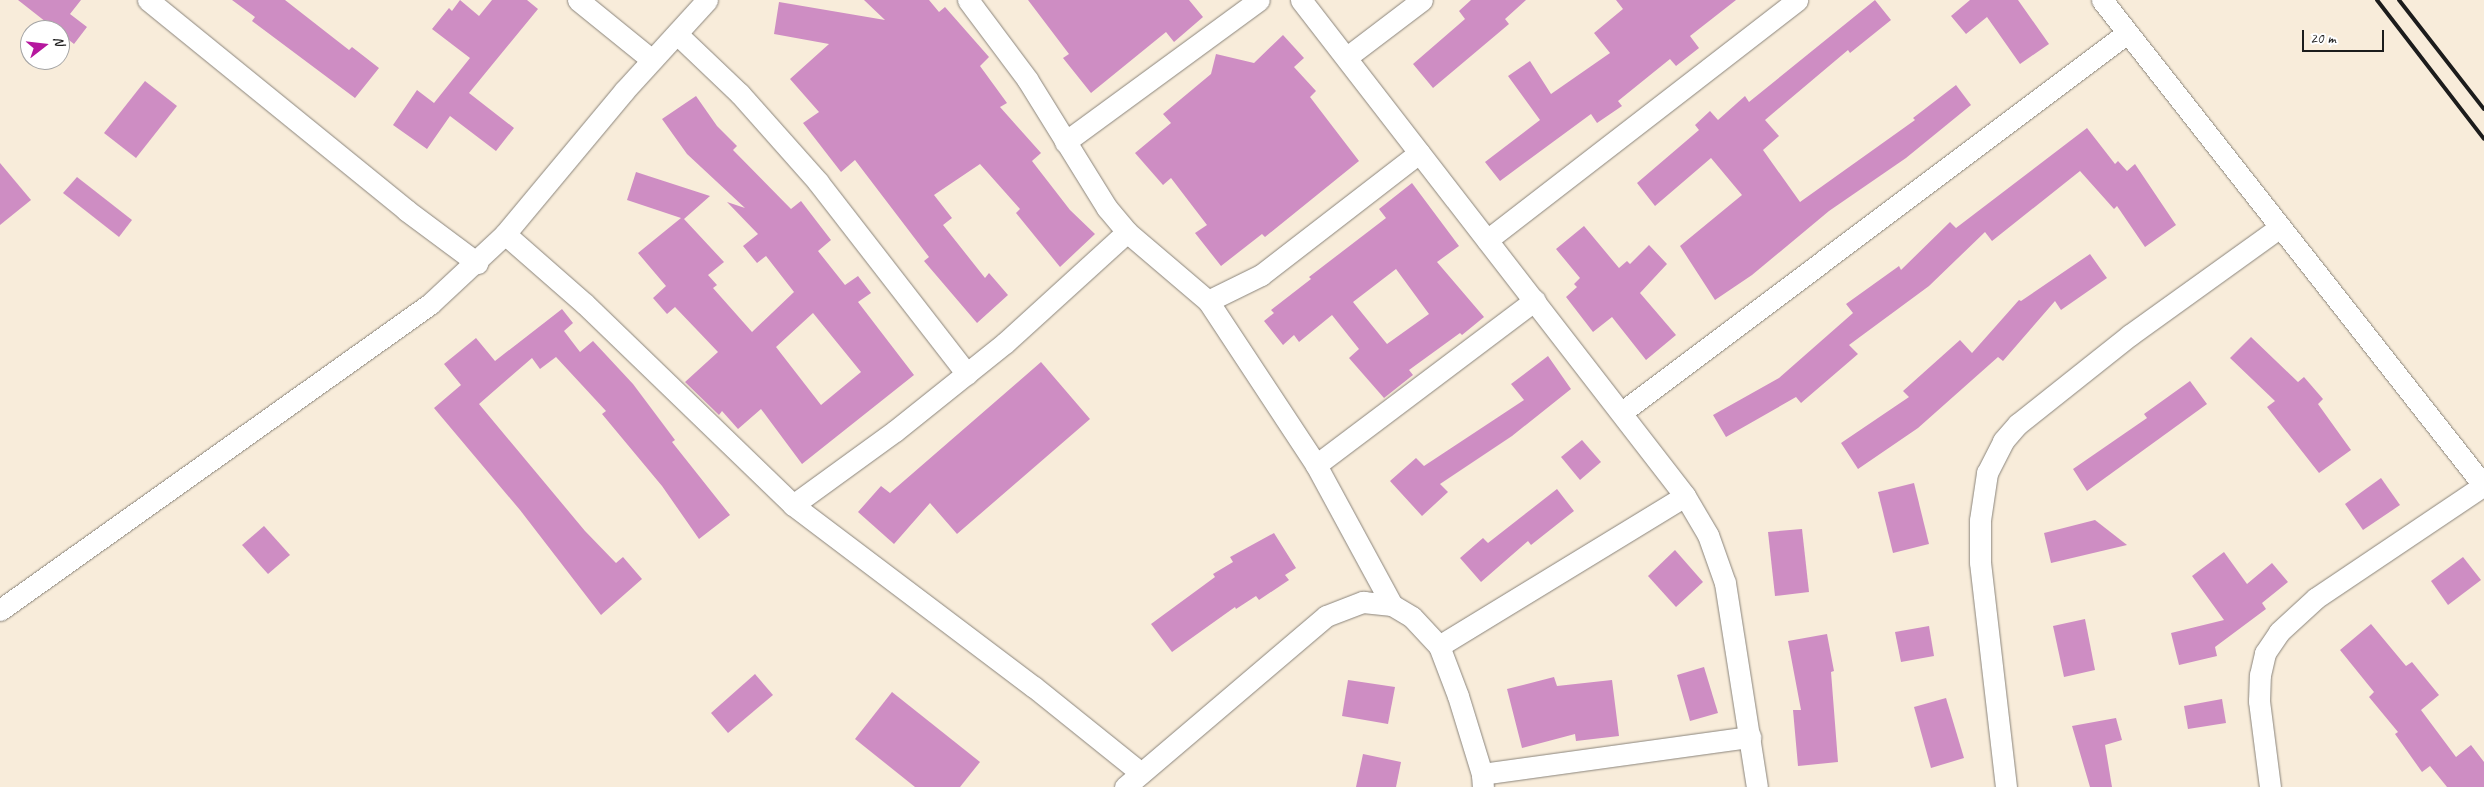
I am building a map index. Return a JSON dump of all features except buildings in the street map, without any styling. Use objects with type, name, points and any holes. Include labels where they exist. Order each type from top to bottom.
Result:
[{"type":"street","points":[[148,0],[406,210],[477,263]]},
{"type":"street","points":[[578,0],[652,60]]},
{"type":"street","points":[[0,610],[148,503],[395,332],[477,263],[505,234],[652,60],[707,0]]},
{"type":"street","points":[[968,0],[1002,42],[1091,185],[1127,232],[1208,301],[1316,465],[1392,605]]},
{"type":"street","points":[[1065,142],[1259,0]]},
{"type":"street","points":[[1301,0],[1622,412],[1685,496],[1708,535],[1725,583],[1757,787]]},
{"type":"street","points":[[1347,57],[1422,0]]},
{"type":"street","points":[[1487,240],[1797,0]]},
{"type":"street","points":[[2102,0],[2279,228],[2484,486],[2316,598],[2279,632],[2266,653],[2260,675],[2259,701],[2270,787]]},
{"type":"street","points":[[1622,412],[2127,33]]},
{"type":"street","points":[[677,34],[740,94],[818,182],[967,374]]},
{"type":"street","points":[[1208,301],[1262,276],[1419,153]]},
{"type":"street","points":[[2006,787],[1980,562],[1980,520],[1987,473],[2003,441],[2018,424],[2123,341],[2279,228]]},
{"type":"street","points":[[793,505],[967,374],[1127,232]]},
{"type":"street","points":[[505,234],[585,304],[793,505],[1034,687],[1141,773]]},
{"type":"street","points":[[1316,465],[1535,300]]},
{"type":"street","points":[[1439,646],[1685,496]]},
{"type":"street","points":[[1125,787],[1326,616],[1363,602],[1392,605],[1412,617],[1439,646],[1482,780],[1750,737]]},
{"type":"railway","points":[[2377,0],[2484,139]]},
{"type":"railway","points":[[2399,0],[2484,109]]}]
